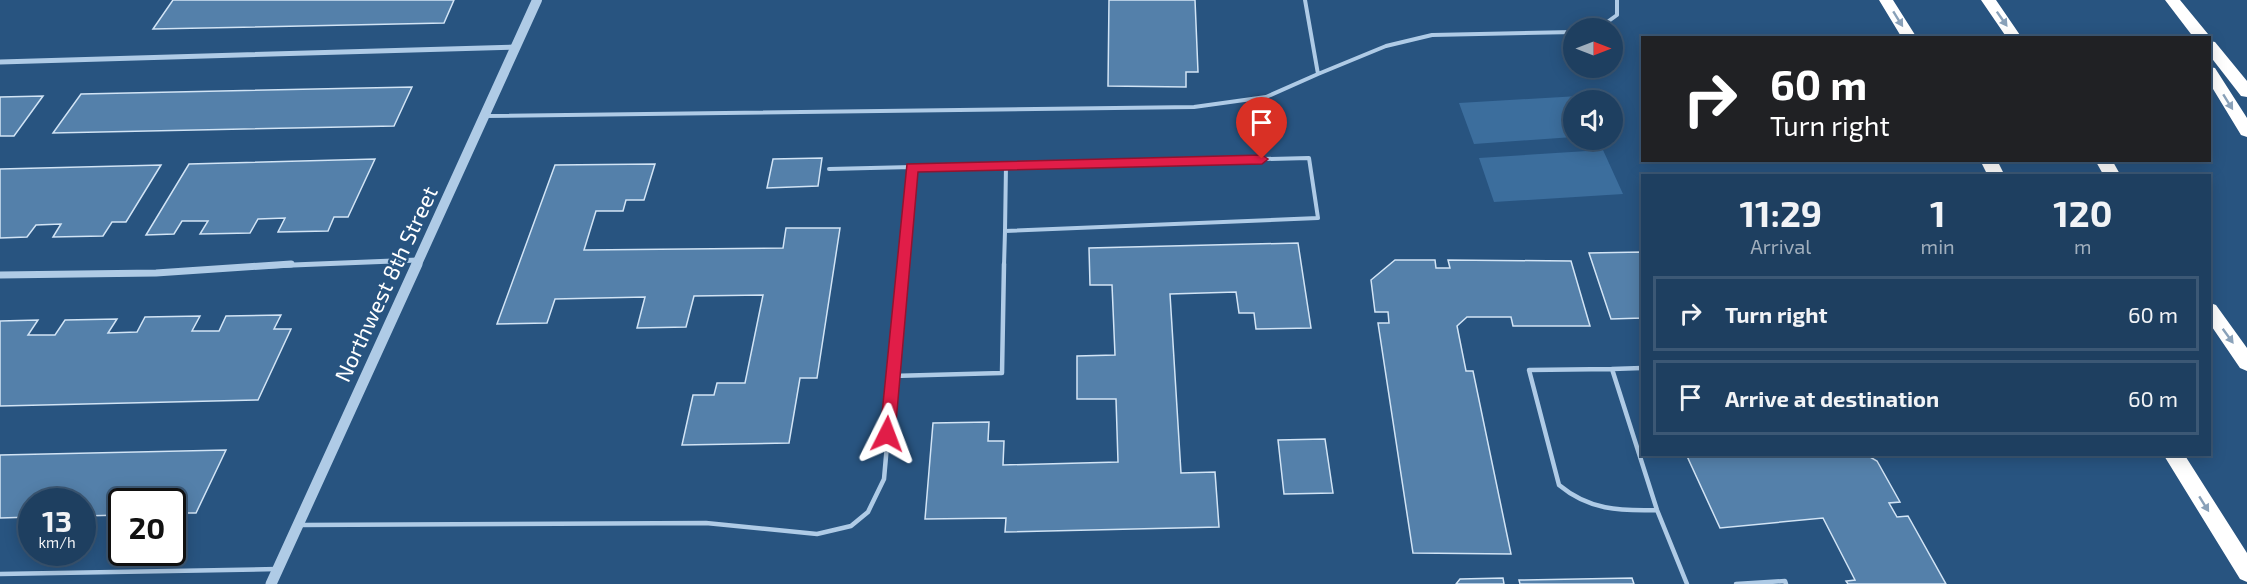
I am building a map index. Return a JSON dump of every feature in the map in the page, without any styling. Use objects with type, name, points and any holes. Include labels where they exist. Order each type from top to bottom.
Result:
[{"type":"highway","points":[[1887,0],[1909,36]]},
{"type":"highway","points":[[1988,0],[2014,36]]},
{"type":"highway","points":[[2164,0],[2187,36]]},
{"type":"highway","points":[[2172,0],[2201,36]]},
{"type":"highway","points":[[2211,47],[2247,92]]},
{"type":"highway","points":[[2211,74],[2247,131]]},
{"type":"highway","points":[[2211,311],[2247,363]]},
{"type":"highway","points":[[2174,456],[2247,572]]},
{"type":"street","name":"Northwest 8th Street","points":[[270,584],[537,0]]},
{"type":"street","points":[[0,62],[516,47]]},
{"type":"street","points":[[0,275],[156,273],[326,262],[419,260]]},
{"type":"lane","points":[[1305,0],[1318,74]]},
{"type":"lane","points":[[1614,18],[1617,15],[1617,0]]},
{"type":"lane","points":[[484,116],[1194,107],[1266,98],[1386,46],[1432,35],[1563,33]]},
{"type":"lane","points":[[829,169],[1309,158],[1318,218],[1005,231]]},
{"type":"lane","points":[[892,376],[1002,372],[1006,165]]},
{"type":"lane","points":[[297,525],[706,522],[807,534],[831,532],[852,526],[865,515],[876,500],[884,479],[912,167]]},
{"type":"lane","points":[[1612,369],[1657,510],[1687,584]]},
{"type":"lane","points":[[1641,369],[1529,370],[1559,485],[1570,496],[1604,510],[1657,510]]},
{"type":"lane","points":[[0,574],[277,569]]},
{"type":"lane","points":[[1736,584],[1785,581],[1786,584]]},
{"type":"shaded area","points":[[1563,97],[1563,138],[1474,144],[1459,103]]},
{"type":"shaded area","points":[[1603,150],[1623,194],[1494,202],[1479,158]]},
{"type":"building","points":[[173,0],[454,0],[444,23],[153,29]]},
{"type":"building","points":[[1109,0],[1195,0],[1198,72],[1186,72],[1186,87],[1108,86]]},
{"type":"building","points":[[412,87],[394,126],[53,133],[81,94]]},
{"type":"building","points":[[43,96],[14,136],[0,136],[0,97]]},
{"type":"building","points":[[822,158],[818,186],[767,188],[773,159]]},
{"type":"building","points":[[375,159],[348,217],[334,217],[328,231],[278,232],[285,218],[258,219],[250,233],[200,234],[208,221],[182,221],[174,234],[146,235],[189,164]]},
{"type":"building","points":[[655,164],[644,200],[626,200],[623,211],[596,211],[584,250],[783,248],[786,228],[840,228],[817,378],[800,378],[789,443],[682,445],[693,395],[714,395],[717,383],[745,383],[763,295],[694,296],[686,327],[637,328],[645,297],[555,299],[547,323],[497,324],[555,165]]},
{"type":"building","points":[[161,165],[126,222],[112,222],[103,236],[53,237],[61,224],[36,225],[27,237],[0,238],[0,169]]},
{"type":"building","points":[[1298,243],[1311,328],[1256,329],[1254,313],[1239,313],[1236,292],[1170,294],[1181,473],[1215,472],[1219,527],[1005,532],[1006,518],[925,519],[933,423],[989,422],[988,441],[1004,441],[1003,465],[1118,462],[1116,399],[1077,399],[1077,356],[1115,355],[1112,285],[1090,285],[1089,248]]},
{"type":"building","points":[[1641,252],[1641,318],[1611,319],[1589,253]]},
{"type":"building","points":[[1395,260],[1435,260],[1436,268],[1450,268],[1448,260],[1571,261],[1590,326],[1513,326],[1511,317],[1467,317],[1457,326],[1466,371],[1473,371],[1511,554],[1413,553],[1378,323],[1389,323],[1388,312],[1375,312],[1371,280]]},
{"type":"building","points":[[281,315],[274,329],[291,329],[258,400],[0,406],[0,321],[38,320],[28,335],[55,335],[65,320],[117,319],[108,333],[137,332],[145,317],[200,316],[192,331],[219,331],[226,316]]},
{"type":"building","points":[[1325,439],[1333,493],[1284,494],[1278,440]]},
{"type":"building","points":[[226,450],[196,513],[186,513],[186,488],[108,488],[108,515],[96,516],[96,488],[18,488],[18,517],[0,518],[0,455]]},
{"type":"building","points":[[1687,456],[1868,456],[1877,461],[1900,502],[1889,503],[1897,517],[1908,516],[1946,584],[1848,584],[1846,581],[1855,580],[1823,518],[1720,528]]},
{"type":"building","points":[[1503,578],[1504,584],[1456,584],[1460,579]]},
{"type":"building","points":[[1632,578],[1634,584],[1520,584],[1519,580]]},
{"type":"route","points":[[887,434],[912,167],[1262,159]]}]
